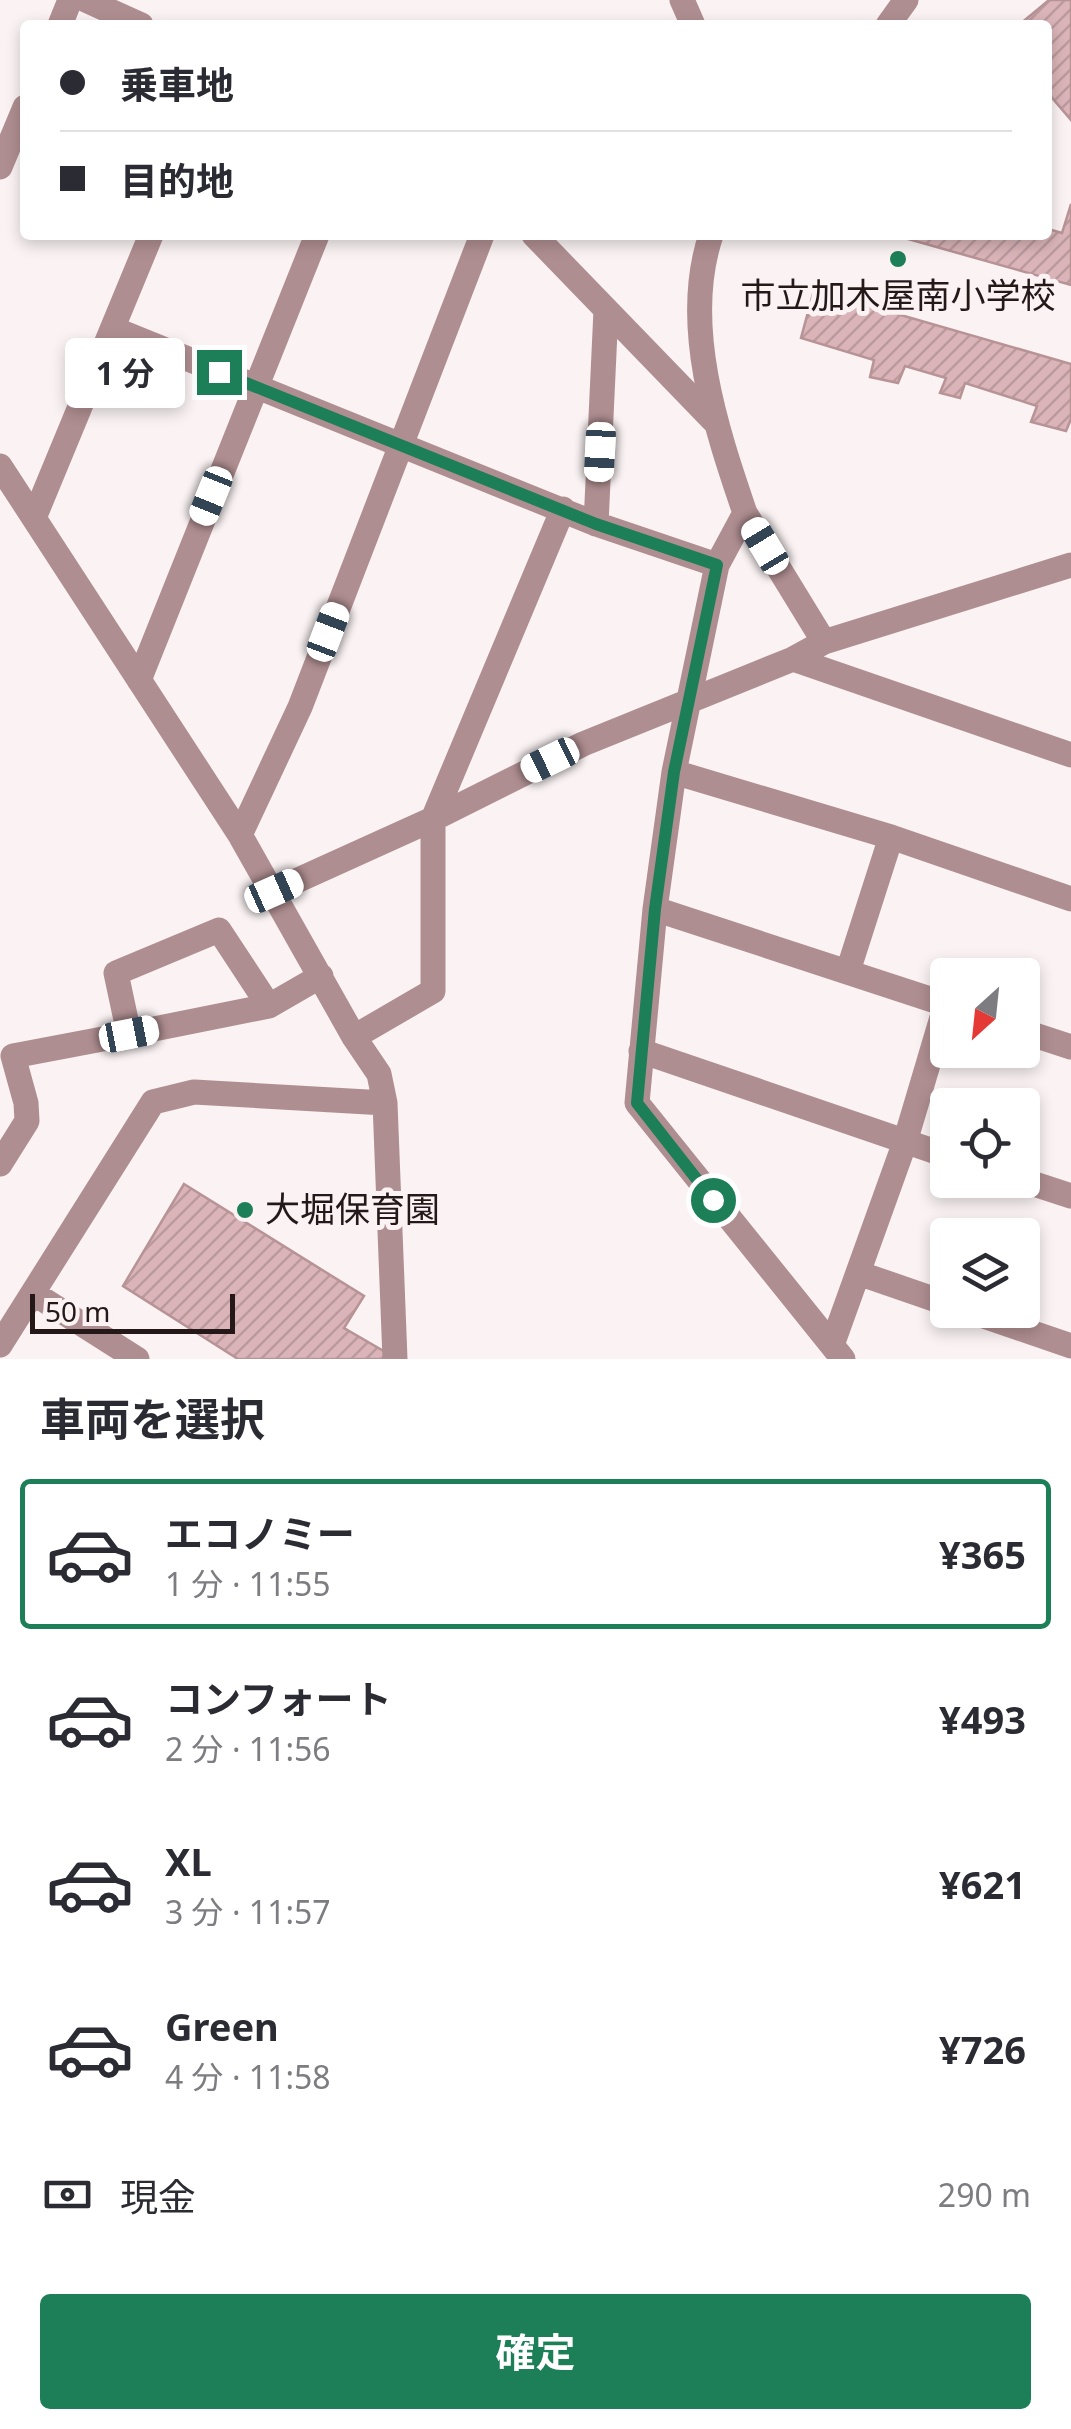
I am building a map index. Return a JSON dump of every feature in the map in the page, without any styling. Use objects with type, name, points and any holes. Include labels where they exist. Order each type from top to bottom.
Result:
[{"type":"street","points":[[86,0],[130,20]]},
{"type":"street","points":[[0,166],[20,120]]},
{"type":"street","points":[[34,518],[149,240]]},
{"type":"street","points":[[139,680],[315,240]]},
{"type":"street","points":[[240,835],[300,707],[480,240]]},
{"type":"street","points":[[539,240],[714,420]]},
{"type":"street","points":[[710,240],[698,296],[714,420],[745,513],[824,642]]},
{"type":"street","points":[[596,524],[606,310]]},
{"type":"street","points":[[114,329],[596,524],[717,565]]},
{"type":"street","points":[[0,466],[240,835],[379,1074],[385,1104],[396,1359]]},
{"type":"street","points":[[354,1036],[433,991],[433,819],[563,510]]},
{"type":"street","points":[[745,513],[717,565],[674,772],[655,909],[637,1103],[838,1352]]},
{"type":"street","points":[[274,891],[433,819],[582,744],[793,659],[824,642],[1071,566]]},
{"type":"street","points":[[793,659],[1071,755]]},
{"type":"street","points":[[674,772],[891,838],[1071,900]]},
{"type":"street","points":[[848,971],[891,838]]},
{"type":"street","points":[[655,909],[930,999]]},
{"type":"street","points":[[129,1034],[116,973],[220,930],[269,1006]]},
{"type":"street","points":[[0,1164],[27,1120],[13,1056],[269,1006],[321,976]]},
{"type":"street","points":[[1040,1036],[1071,1047]]},
{"type":"street","points":[[641,1050],[930,1150]]},
{"type":"street","points":[[838,1352],[858,1273],[930,1060]]},
{"type":"street","points":[[0,1345],[153,1102],[194,1092],[385,1104]]},
{"type":"street","points":[[1040,1186],[1071,1196]]},
{"type":"street","points":[[858,1273],[930,1298]]},
{"type":"street","points":[[32,1293],[137,1359]]},
{"type":"street","points":[[1018,1328],[1071,1346]]},
{"type":"building","points":[[1049,0],[1071,0],[1071,120],[1052,98],[1052,20],[1025,20]]},
{"type":"building","points":[[1071,204],[1071,285],[912,240],[1052,240],[1052,230],[1062,233]]},
{"type":"building","points":[[814,290],[1071,364],[1071,419],[1066,431],[1031,422],[1037,406],[965,383],[960,398],[940,393],[946,378],[905,366],[898,383],[870,377],[874,360],[801,338]]},
{"type":"building","points":[[184,1184],[364,1296],[344,1328],[387,1353],[384,1359],[238,1359],[123,1286]]},
{"type":"place","name":"市立加木屋南小学校","points":[[898,259]]},
{"type":"place","name":"大堀保育園","points":[[245,1210]]},
{"type":"route","points":[[219,372],[596,524],[717,565],[674,772],[655,909],[637,1103],[713,1200]]}]
